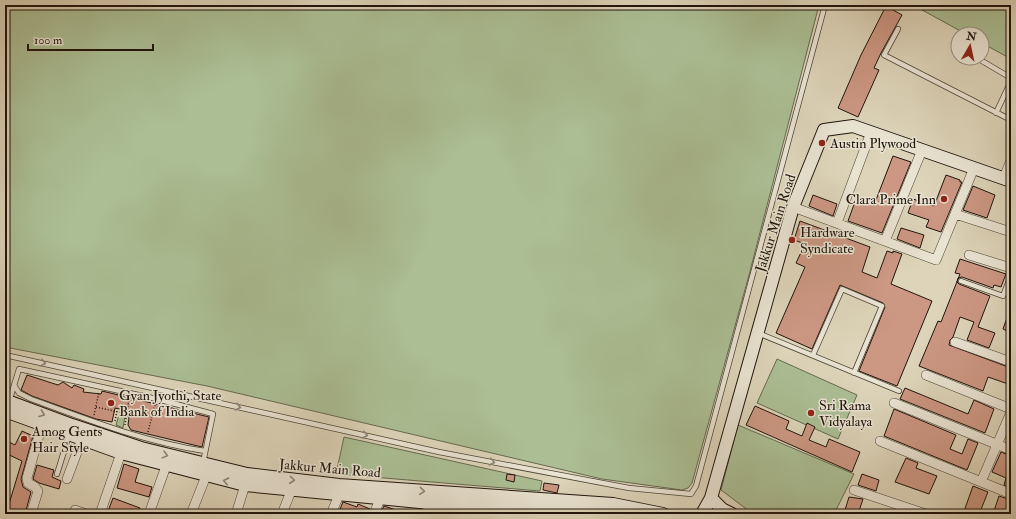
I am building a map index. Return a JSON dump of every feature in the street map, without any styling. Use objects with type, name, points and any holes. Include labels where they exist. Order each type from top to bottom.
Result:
[{"type":"main road","name":"Jakkur Main Road","points":[[702,514],[711,498],[793,207],[824,130],[853,126],[1008,180]]},
{"type":"main road","name":"Jakkur Main Road","points":[[6,404],[42,425],[71,430],[202,464],[257,476],[339,490],[428,509],[599,514]]},
{"type":"main road","name":"Jakkur Main Road","points":[[6,404],[71,430],[82,439],[121,453],[166,466],[246,485],[291,491],[339,490],[613,504],[663,514]]},
{"type":"main road","points":[[711,498],[722,508],[732,514]]},
{"type":"street","points":[[837,223],[871,132]]},
{"type":"street","points":[[885,241],[922,150]]},
{"type":"street","points":[[1008,180],[1011,160]]},
{"type":"street","points":[[793,207],[936,260],[974,168]]},
{"type":"street","points":[[955,214],[1011,232]]},
{"type":"street","points":[[969,256],[1011,268]]},
{"type":"street","points":[[955,342],[1011,362]]},
{"type":"street","points":[[926,375],[1011,409]]},
{"type":"street","points":[[894,403],[1011,450]]},
{"type":"street","points":[[981,482],[1011,412]]},
{"type":"street","points":[[31,514],[38,491],[35,487],[28,483],[27,478],[42,425]]},
{"type":"street","points":[[67,479],[82,439]]},
{"type":"street","points":[[880,441],[1011,494]]},
{"type":"street","points":[[100,514],[121,453]]},
{"type":"street","points":[[149,514],[166,466]]},
{"type":"street","points":[[191,514],[206,476]]},
{"type":"street","points":[[236,514],[246,485]]},
{"type":"street","points":[[331,514],[339,490]]},
{"type":"street","points":[[854,490],[926,514]]},
{"type":"street","points":[[282,514],[291,491]]},
{"type":"street","points":[[374,514],[380,499]]},
{"type":"street","points":[[74,514],[75,510],[86,514]]},
{"type":"lane","points":[[5,354],[439,452],[629,488],[691,494],[696,486],[825,5]]},
{"type":"lane","points":[[898,29],[884,54],[996,114],[1011,120]]},
{"type":"lane","points":[[990,66],[1011,78]]},
{"type":"lane","points":[[996,114],[1011,81]]},
{"type":"lane","points":[[961,281],[1003,296],[1011,275]]},
{"type":"lane","points":[[813,356],[842,289],[882,306],[854,373]]},
{"type":"lane","points":[[757,332],[899,391]]},
{"type":"lane","points":[[6,404],[19,369],[156,399],[213,414],[202,464]]},
{"type":"lane","points":[[14,385],[19,393],[31,399],[124,432],[146,439],[205,451]]},
{"type":"lane","points":[[57,474],[71,430]]},
{"type":"path","points":[[93,421],[100,387]]},
{"type":"path","points":[[124,432],[130,393]]},
{"type":"path","points":[[146,439],[156,399]]},
{"type":"path","points":[[96,407],[127,414]]},
{"type":"path","points":[[113,428],[117,412]]},
{"type":"green space","points":[[5,5],[819,5],[749,275],[692,483],[688,488],[682,490],[602,479],[207,386],[5,347]]},
{"type":"green space","points":[[913,5],[1011,5],[1011,59],[990,47],[990,26],[951,26]]},
{"type":"green space","points":[[777,359],[857,395],[838,439],[757,403]]},
{"type":"green space","points":[[119,415],[125,416],[123,428],[116,425]]},
{"type":"green space","points":[[738,425],[854,474],[834,514],[753,514],[721,490]]},
{"type":"green space","points":[[344,437],[542,481],[540,491],[336,474]]},
{"type":"building","points":[[886,6],[902,15],[874,68],[879,70],[858,117],[838,108],[861,55]]},
{"type":"building","points":[[893,156],[911,162],[882,233],[848,221],[856,199],[874,205]]},
{"type":"building","points":[[946,175],[962,182],[941,232],[926,227],[929,220],[908,213],[913,199],[934,206]]},
{"type":"building","points":[[973,186],[995,195],[987,218],[963,210]]},
{"type":"building","points":[[813,195],[837,204],[833,216],[809,206]]},
{"type":"building","points":[[800,221],[870,247],[862,272],[877,278],[887,251],[902,254],[891,284],[932,301],[897,386],[859,371],[885,307],[883,303],[840,285],[812,349],[776,333],[805,267],[796,263],[805,244],[794,240]]},
{"type":"building","points":[[901,228],[924,235],[920,248],[897,239]]},
{"type":"building","points":[[960,259],[1006,274],[1001,287],[994,285],[993,288],[962,277],[958,278],[960,274],[955,273]]},
{"type":"building","points":[[957,281],[959,284],[990,296],[978,327],[995,333],[989,348],[967,340],[974,322],[960,317],[949,345],[1011,368],[1011,385],[988,377],[983,391],[919,366],[938,321],[941,322]]},
{"type":"building","points":[[1011,309],[1011,333],[1003,329]]},
{"type":"building","points":[[27,375],[58,385],[63,382],[72,388],[74,385],[84,389],[83,392],[101,394],[102,391],[209,417],[202,447],[131,430],[128,425],[129,418],[124,410],[115,408],[112,422],[96,419],[32,396],[21,390]]},
{"type":"building","points":[[905,388],[968,414],[974,400],[994,409],[985,433],[900,399]]},
{"type":"building","points":[[755,406],[789,421],[786,429],[802,436],[807,423],[815,427],[809,440],[826,447],[829,439],[860,452],[852,472],[746,425]]},
{"type":"building","points":[[894,409],[956,435],[950,449],[962,454],[968,439],[978,443],[967,470],[884,436]]},
{"type":"building","points":[[22,431],[33,436],[21,479],[23,487],[31,492],[25,514],[6,514],[22,461],[5,453],[5,440],[15,445]]},
{"type":"building","points":[[1001,452],[1011,456],[1010,487],[1004,485],[1006,478],[992,472]]},
{"type":"building","points":[[906,458],[918,463],[916,468],[937,476],[929,494],[895,482]]},
{"type":"building","points":[[124,464],[139,469],[135,482],[152,487],[149,497],[117,488]]},
{"type":"building","points":[[37,465],[54,470],[52,477],[61,481],[59,489],[39,483],[33,479]]},
{"type":"building","points":[[507,474],[515,475],[514,482],[506,480]]},
{"type":"building","points":[[862,474],[879,480],[876,491],[858,485]]},
{"type":"building","points":[[544,483],[559,485],[557,493],[543,490]]},
{"type":"building","points":[[973,486],[988,492],[980,512],[975,511],[974,514],[963,514]]},
{"type":"building","points":[[999,496],[1011,500],[1011,514],[993,514]]},
{"type":"building","points":[[849,497],[863,499],[858,514],[845,510]]},
{"type":"building","points":[[113,498],[140,508],[138,514],[107,514]]},
{"type":"building","points":[[343,502],[357,507],[358,504],[370,509],[368,514],[338,514]]},
{"type":"building","points":[[384,506],[405,513],[405,514],[380,514]]},
{"type":"place","name":"Austin Plywood","points":[[822,143]]},
{"type":"place","name":"Clara Prime Inn","points":[[944,199]]},
{"type":"place","name":"Hardware Syndicate","points":[[792,240]]},
{"type":"place","name":"Gyan Jyothi, State Bank of India","points":[[111,403]]},
{"type":"place","name":"Sri Rama Vidyalaya","points":[[811,413]]},
{"type":"place","name":"Amog Gents Hair Style","points":[[24,439]]}]
